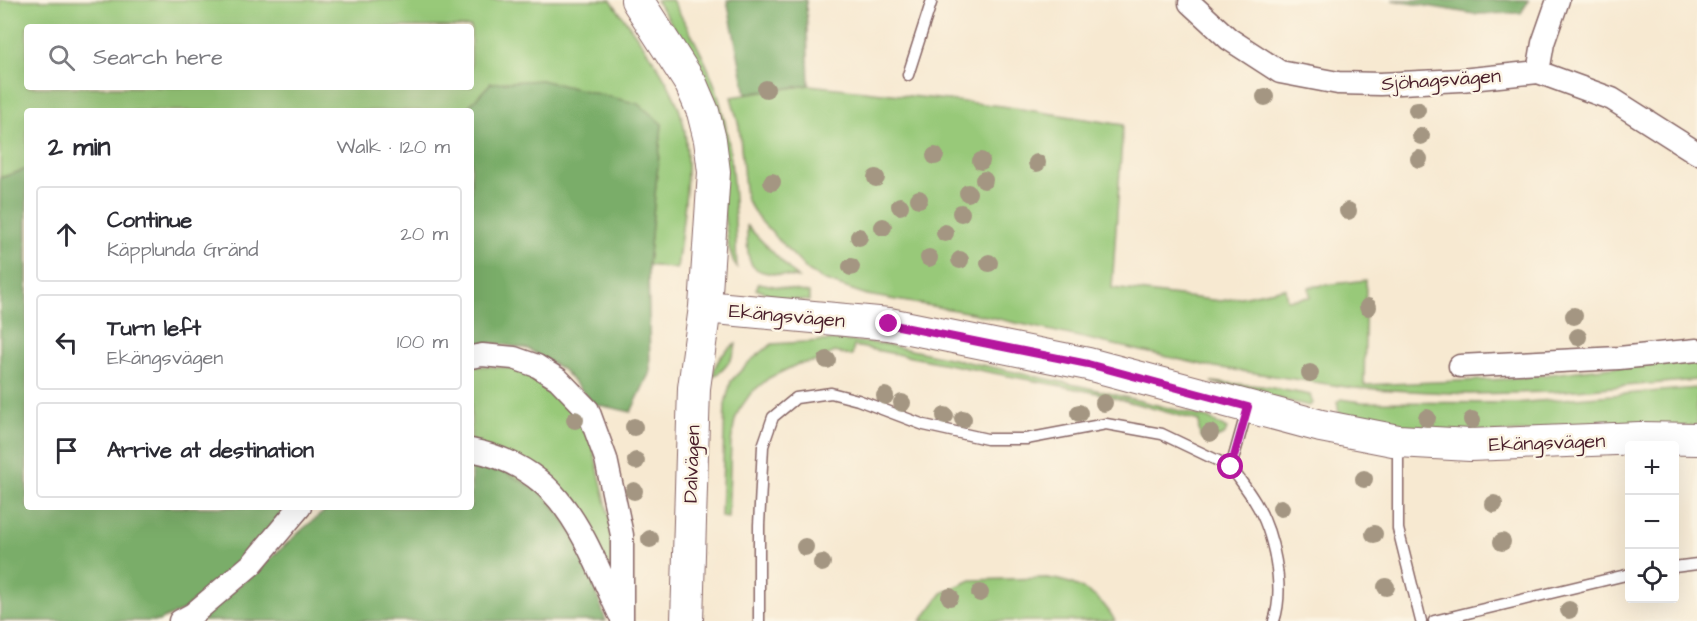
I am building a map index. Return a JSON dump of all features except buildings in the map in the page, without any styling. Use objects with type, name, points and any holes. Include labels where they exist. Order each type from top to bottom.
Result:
[{"type":"street","name":"Ekängsvägen","points":[[637,0],[691,84],[703,112],[710,141],[714,181],[705,307],[889,324],[1088,364],[1321,426],[1398,441],[1470,445],[1640,438],[1697,439]]},
{"type":"street","points":[[1538,72],[1543,43],[1558,0]]},
{"type":"street","name":"Sjöhagsvägen","points":[[1190,3],[1229,39],[1280,72],[1338,83],[1380,84],[1461,80],[1538,72],[1612,99],[1697,153]]},
{"type":"street","name":"Dalvägen","points":[[687,621],[694,388],[705,307]]},
{"type":"street","points":[[1460,366],[1619,358],[1697,350]]},
{"type":"street","points":[[474,356],[514,358],[537,366],[558,379],[588,410],[606,459],[622,535],[622,621]]},
{"type":"street","points":[[474,451],[490,454],[523,467],[558,496],[580,529],[622,621]]},
{"type":"street","points":[[180,621],[193,614],[252,564],[297,510]]},
{"type":"lane","points":[[908,75],[932,0]]},
{"type":"lane","points":[[759,621],[759,525],[763,446],[772,417],[795,398],[831,393],[858,400],[924,426],[987,439],[1026,439],[1106,424],[1162,434],[1231,467],[1256,503],[1271,539],[1279,584],[1274,621]]},
{"type":"lane","points":[[1231,467],[1248,407]]},
{"type":"lane","points":[[1398,441],[1398,529],[1421,621]]},
{"type":"lane","points":[[1679,566],[1697,564]]},
{"type":"lane","points":[[1434,621],[1625,575]]},
{"type":"green space","points":[[0,0],[611,0],[653,59],[671,90],[683,122],[687,157],[686,195],[677,269],[648,265],[662,124],[491,83],[467,108],[24,108],[24,170],[0,178]]},
{"type":"green space","points":[[656,0],[672,0],[701,53],[722,108],[730,152],[737,267],[729,248],[706,90],[684,43]]},
{"type":"green space","points":[[727,0],[806,0],[809,85],[746,94]]},
{"type":"green space","points":[[1392,0],[1529,0],[1521,13],[1474,14]]},
{"type":"green space","points":[[541,80],[639,104],[662,124],[648,265],[650,372],[631,412],[594,404],[562,369],[528,349],[492,343],[474,346],[474,108],[467,108],[491,83]]},
{"type":"green space","points":[[809,85],[1002,106],[1123,125],[1112,288],[1221,301],[1285,288],[1287,300],[1310,297],[1309,287],[1366,280],[1364,385],[1509,379],[1697,357],[1697,380],[1552,392],[1469,394],[1353,388],[1208,366],[972,313],[867,295],[823,280],[808,271],[758,218],[746,199],[739,126],[731,97]]},
{"type":"green space","points":[[24,170],[24,510],[285,510],[249,555],[182,611],[158,621],[0,621],[0,178]]},
{"type":"green space","points":[[747,226],[798,278],[755,268],[748,255]]},
{"type":"green space","points":[[759,283],[809,293],[809,301],[779,298],[756,289]]},
{"type":"green space","points":[[838,340],[883,344],[1085,387],[1208,418],[1227,429],[1225,434],[1209,440],[1200,434],[1199,421],[1097,393],[854,346],[852,356],[834,352],[819,361],[798,364],[769,378],[751,393],[735,420],[731,443],[728,518],[721,517],[725,404],[731,381],[750,361],[772,344]]},
{"type":"green space","points":[[736,344],[734,354],[728,363],[713,376],[721,357]]},
{"type":"green space","points":[[474,367],[512,368],[544,379],[572,404],[590,434],[609,516],[617,594],[474,446]]},
{"type":"green space","points":[[1211,382],[1262,386],[1310,395],[1313,403],[1309,406]]},
{"type":"green space","points":[[1697,388],[1697,427],[1457,434],[1372,424],[1339,413],[1337,402],[1341,399],[1362,402],[1515,403]]},
{"type":"green space","points":[[474,460],[487,462],[541,492],[567,524],[587,563],[606,621],[196,621],[326,510],[474,510]]},
{"type":"green space","points":[[1047,578],[1068,582],[1087,591],[1103,604],[1115,621],[921,621],[942,593],[971,580]]},
{"type":"route","points":[[889,324],[1088,364],[1248,407],[1231,467]]}]
